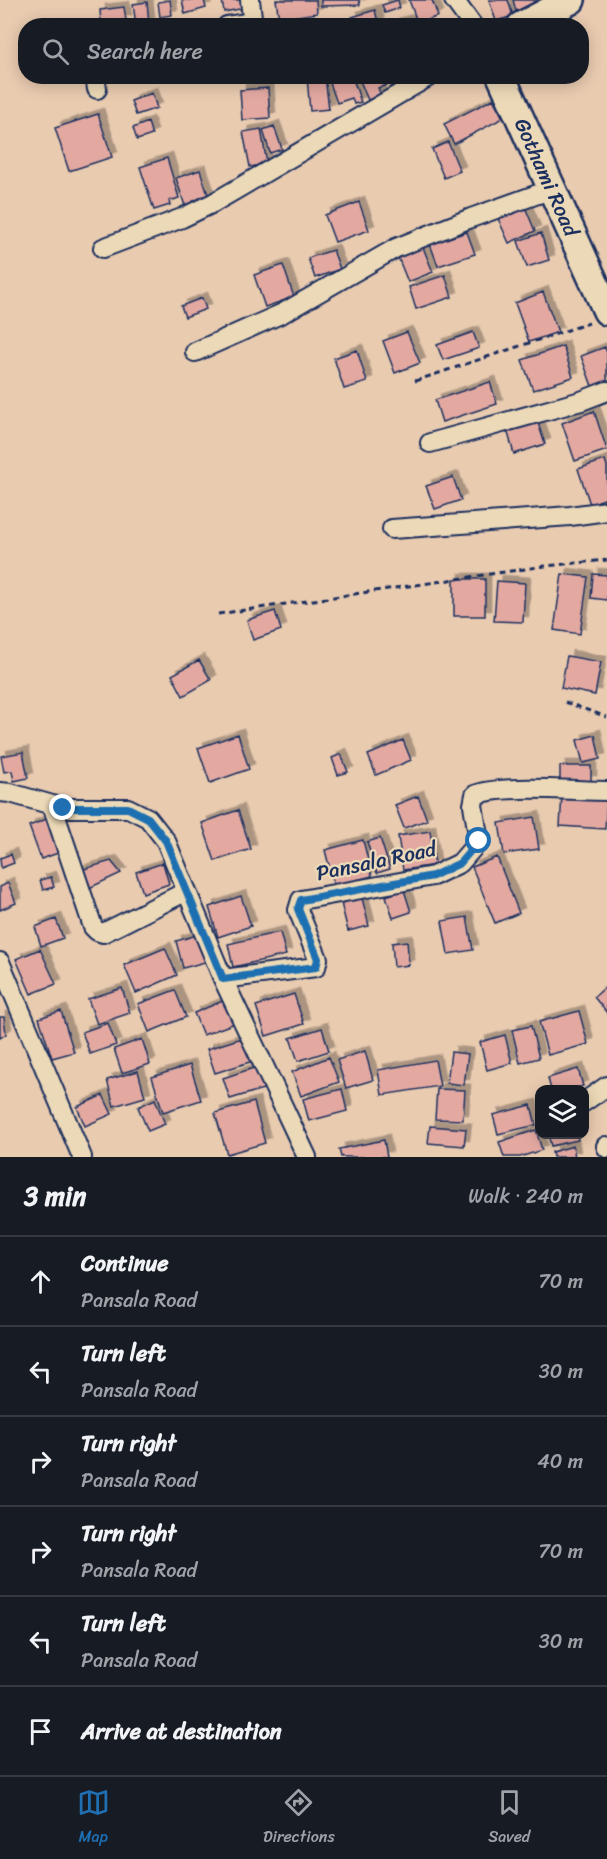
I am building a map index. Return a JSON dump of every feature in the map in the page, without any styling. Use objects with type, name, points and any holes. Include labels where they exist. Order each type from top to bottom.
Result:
[{"type":"street","points":[[250,0],[252,18]]},
{"type":"street","points":[[454,0],[467,18]]},
{"type":"street","points":[[536,18],[571,0]]},
{"type":"street","points":[[103,248],[182,218],[213,203],[416,84]]},
{"type":"street","name":"Gothami Road","points":[[505,84],[604,312]]},
{"type":"street","points":[[195,352],[283,313],[396,248],[552,189]]},
{"type":"street","points":[[430,443],[581,401],[607,391]]},
{"type":"street","points":[[392,529],[570,516],[607,510]]},
{"type":"street","name":"Pansala Road","points":[[223,979],[316,967],[318,959],[298,909],[301,900],[433,876],[460,863],[479,841],[473,805],[476,795],[486,790],[607,791]]},
{"type":"street","points":[[0,792],[63,808],[128,808],[148,818],[166,841],[223,979],[307,1157]]},
{"type":"street","points":[[52,805],[93,927],[97,931],[103,933],[187,891]]},
{"type":"street","points":[[0,962],[82,1157]]},
{"type":"street","points":[[589,1099],[607,1086]]},
{"type":"path","points":[[415,381],[604,312]]},
{"type":"path","points":[[218,615],[545,566],[607,560]]},
{"type":"path","points":[[565,702],[607,717]]},
{"type":"building","points":[[170,0],[172,15],[160,17],[158,2]]},
{"type":"building","points":[[182,0],[204,0],[206,8],[185,14]]},
{"type":"building","points":[[222,0],[248,0],[250,7],[224,12]]},
{"type":"building","points":[[276,0],[316,0],[317,13],[279,18]]},
{"type":"building","points":[[321,0],[359,0],[360,5],[321,6]]},
{"type":"building","points":[[398,0],[400,8],[385,13],[382,5]]},
{"type":"building","points":[[409,0],[432,0],[438,16],[416,18]]},
{"type":"building","points":[[489,0],[508,0],[513,16],[495,18]]},
{"type":"building","points":[[513,0],[534,0],[535,5],[516,11]]},
{"type":"building","points":[[147,2],[149,18],[135,18],[133,4]]},
{"type":"building","points":[[124,7],[126,18],[101,18],[100,10]]},
{"type":"building","points":[[375,10],[377,18],[352,18]]},
{"type":"building","points":[[308,84],[326,84],[329,109],[310,111]]},
{"type":"building","points":[[330,84],[355,84],[361,102],[354,104],[352,98],[337,103]]},
{"type":"building","points":[[361,84],[387,84],[378,88],[381,95],[368,100]]},
{"type":"building","points":[[268,88],[270,118],[242,120],[240,90]]},
{"type":"building","points":[[152,93],[157,108],[136,115],[131,101]]},
{"type":"building","points":[[493,99],[503,118],[454,144],[444,124]]},
{"type":"building","points":[[98,114],[112,157],[69,171],[55,128]]},
{"type":"building","points":[[148,122],[152,135],[137,140],[133,128]]},
{"type":"building","points":[[274,126],[282,149],[270,153],[263,130]]},
{"type":"building","points":[[261,129],[267,164],[250,167],[243,132]]},
{"type":"building","points":[[448,142],[460,171],[444,178],[432,149]]},
{"type":"building","points":[[167,158],[179,198],[169,201],[170,205],[154,210],[140,167]]},
{"type":"building","points":[[200,170],[209,198],[185,206],[176,178]]},
{"type":"building","points":[[359,202],[369,230],[335,242],[325,215]]},
{"type":"building","points":[[523,202],[535,231],[509,243],[496,214]]},
{"type":"building","points":[[467,232],[475,254],[438,266],[430,244]]},
{"type":"building","points":[[541,233],[549,260],[527,267],[518,241]]},
{"type":"building","points":[[420,240],[433,272],[408,282],[395,250]]},
{"type":"building","points":[[333,250],[340,269],[315,278],[308,258]]},
{"type":"building","points":[[283,265],[294,297],[265,307],[254,275]]},
{"type":"building","points":[[445,275],[452,297],[416,309],[409,287]]},
{"type":"building","points":[[543,292],[558,332],[529,342],[515,303]]},
{"type":"building","points":[[202,298],[206,309],[185,317],[181,306]]},
{"type":"building","points":[[407,332],[420,363],[395,373],[383,341]]},
{"type":"building","points":[[473,332],[479,348],[443,360],[437,345]]},
{"type":"building","points":[[563,346],[573,377],[533,390],[522,360]]},
{"type":"building","points":[[605,347],[607,381],[592,386],[581,356]]},
{"type":"building","points":[[357,350],[367,382],[344,389],[334,358]]},
{"type":"building","points":[[490,382],[497,404],[442,422],[435,400]]},
{"type":"building","points":[[594,411],[607,450],[575,461],[562,423]]},
{"type":"building","points":[[536,417],[545,444],[514,454],[506,426]]},
{"type":"building","points":[[605,460],[607,498],[590,504],[578,469]]},
{"type":"building","points":[[453,477],[461,500],[435,509],[426,486]]},
{"type":"building","points":[[562,574],[588,577],[580,634],[554,630]]},
{"type":"building","points":[[593,574],[607,575],[607,600],[591,598]]},
{"type":"building","points":[[454,579],[485,579],[485,616],[454,616]]},
{"type":"building","points":[[497,581],[525,583],[523,622],[494,621]]},
{"type":"building","points":[[275,611],[281,630],[253,640],[247,620]]},
{"type":"building","points":[[567,656],[601,662],[595,695],[561,688]]},
{"type":"building","points":[[199,660],[211,680],[183,696],[172,675]]},
{"type":"building","points":[[238,734],[249,769],[210,783],[198,748]]},
{"type":"building","points":[[595,735],[600,759],[583,763],[577,740]]},
{"type":"building","points":[[403,740],[411,760],[376,775],[368,755]]},
{"type":"building","points":[[23,752],[28,778],[14,781],[12,771],[4,772],[1,756]]},
{"type":"building","points":[[341,754],[348,772],[338,775],[332,758]]},
{"type":"building","points":[[560,766],[591,766],[591,781],[560,781]]},
{"type":"building","points":[[562,795],[607,798],[605,829],[560,826]]},
{"type":"building","points":[[418,796],[427,820],[404,828],[395,805]]},
{"type":"building","points":[[238,810],[251,849],[215,861],[202,823]]},
{"type":"building","points":[[534,817],[539,849],[504,854],[499,823]]},
{"type":"building","points":[[49,818],[61,852],[41,859],[29,826]]},
{"type":"building","points":[[430,831],[435,865],[403,870],[398,836]]},
{"type":"building","points":[[380,838],[390,869],[377,873],[367,842]]},
{"type":"building","points":[[363,840],[372,876],[334,886],[325,850]]},
{"type":"building","points":[[11,854],[14,863],[1,868],[0,858]]},
{"type":"building","points":[[497,857],[519,913],[495,923],[472,867]]},
{"type":"building","points":[[111,861],[121,873],[85,890],[74,872]]},
{"type":"building","points":[[163,863],[169,884],[143,893],[136,872]]},
{"type":"building","points":[[51,877],[54,887],[43,890],[40,880]]},
{"type":"building","points":[[8,883],[16,903],[0,910],[0,887]]},
{"type":"building","points":[[404,890],[411,912],[393,918],[386,896]]},
{"type":"building","points":[[241,896],[251,926],[218,937],[209,907]]},
{"type":"building","points":[[362,898],[369,926],[348,931],[341,903]]},
{"type":"building","points":[[467,917],[473,950],[448,954],[442,921]]},
{"type":"building","points":[[56,919],[63,938],[41,946],[35,927]]},
{"type":"building","points":[[280,932],[286,955],[233,967],[228,944]]},
{"type":"building","points":[[197,935],[205,962],[183,968],[176,941]]},
{"type":"building","points":[[407,941],[409,965],[394,967],[392,943]]},
{"type":"building","points":[[165,948],[177,975],[136,993],[124,965]]},
{"type":"building","points":[[40,949],[56,984],[31,994],[16,959]]},
{"type":"building","points":[[607,986],[607,1013],[594,997]]},
{"type":"building","points":[[122,988],[130,1013],[97,1024],[88,999]]},
{"type":"building","points":[[175,990],[186,1017],[149,1032],[138,1004]]},
{"type":"building","points":[[294,994],[304,1024],[266,1036],[256,1006]]},
{"type":"building","points":[[225,1000],[235,1023],[203,1035],[194,1013]]},
{"type":"building","points":[[61,1011],[74,1052],[52,1058],[39,1018]]},
{"type":"building","points":[[579,1011],[588,1044],[548,1055],[539,1022]]},
{"type":"building","points":[[0,1017],[4,1017],[6,1034],[0,1038]]},
{"type":"building","points":[[108,1023],[116,1045],[90,1054],[82,1032]]},
{"type":"building","points":[[531,1026],[539,1058],[520,1063],[512,1030]]},
{"type":"building","points":[[322,1028],[329,1051],[298,1061],[290,1038]]},
{"type":"building","points":[[505,1035],[512,1063],[487,1070],[480,1042]]},
{"type":"building","points":[[245,1037],[253,1061],[215,1073],[207,1049]]},
{"type":"building","points":[[142,1039],[150,1064],[122,1073],[114,1049]]},
{"type":"building","points":[[365,1051],[373,1080],[346,1088],[337,1060]]},
{"type":"building","points":[[451,1052],[468,1054],[464,1085],[447,1083]]},
{"type":"building","points":[[329,1057],[339,1082],[301,1096],[292,1072]]},
{"type":"building","points":[[435,1060],[440,1086],[382,1095],[378,1070]]},
{"type":"building","points":[[190,1065],[201,1100],[163,1112],[152,1077]]},
{"type":"building","points":[[263,1065],[270,1087],[230,1099],[223,1078]]},
{"type":"building","points":[[578,1069],[583,1085],[550,1085],[548,1078]]},
{"type":"building","points":[[138,1071],[145,1097],[114,1106],[107,1080]]},
{"type":"building","points":[[342,1089],[347,1111],[309,1121],[303,1099]]},
{"type":"building","points":[[437,1089],[465,1090],[463,1120],[435,1119]]},
{"type":"building","points":[[103,1095],[112,1114],[85,1126],[77,1107]]},
{"type":"building","points":[[155,1099],[165,1124],[148,1131],[138,1107]]},
{"type":"building","points":[[254,1102],[265,1143],[227,1154],[215,1113]]},
{"type":"building","points":[[531,1105],[535,1125],[498,1134],[493,1115]]},
{"type":"building","points":[[430,1126],[466,1129],[464,1146],[428,1143]]},
{"type":"building","points":[[535,1130],[535,1139],[539,1139],[542,1150],[520,1157],[504,1157],[499,1142]]},
{"type":"building","points":[[549,1139],[578,1139],[578,1140],[551,1146]]},
{"type":"building","points":[[384,1140],[387,1157],[341,1157],[339,1149]]},
{"type":"building","points":[[573,1146],[575,1157],[553,1157],[552,1152]]},
{"type":"route","points":[[63,808],[128,808],[148,818],[166,841],[223,979],[316,967],[318,959],[298,909],[301,900],[433,876],[460,863],[479,841]]}]
